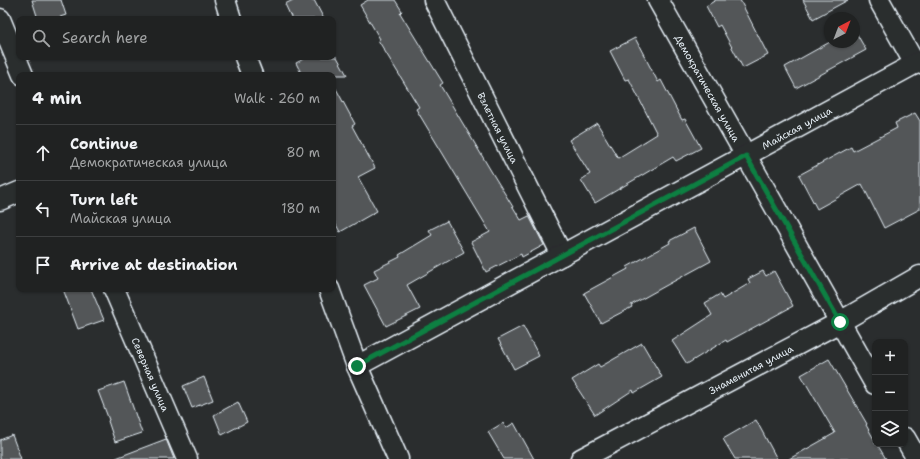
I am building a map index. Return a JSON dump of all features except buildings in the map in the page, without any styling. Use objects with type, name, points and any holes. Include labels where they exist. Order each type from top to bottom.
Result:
[{"type":"street","points":[[225,0],[231,16]]},
{"type":"street","name":"Взлетная улица","points":[[434,0],[562,255]]},
{"type":"street","name":"Демократическая улица","points":[[658,0],[872,379]]},
{"type":"street","points":[[879,0],[917,63]]},
{"type":"street","points":[[0,19],[16,58]]},
{"type":"street","points":[[17,60],[22,72]]},
{"type":"street","points":[[246,60],[251,72]]},
{"type":"street","name":"Майская улица","points":[[357,366],[917,63]]},
{"type":"street","points":[[0,200],[16,193]]},
{"type":"street","name":"Знаменитая улица","points":[[580,459],[840,322],[920,276]]},
{"type":"street","name":"Северная улица","points":[[115,292],[187,459]]},
{"type":"street","points":[[330,292],[357,366],[398,459]]},
{"type":"street","points":[[908,443],[917,459]]},
{"type":"route","points":[[357,366],[746,156],[840,322]]}]
